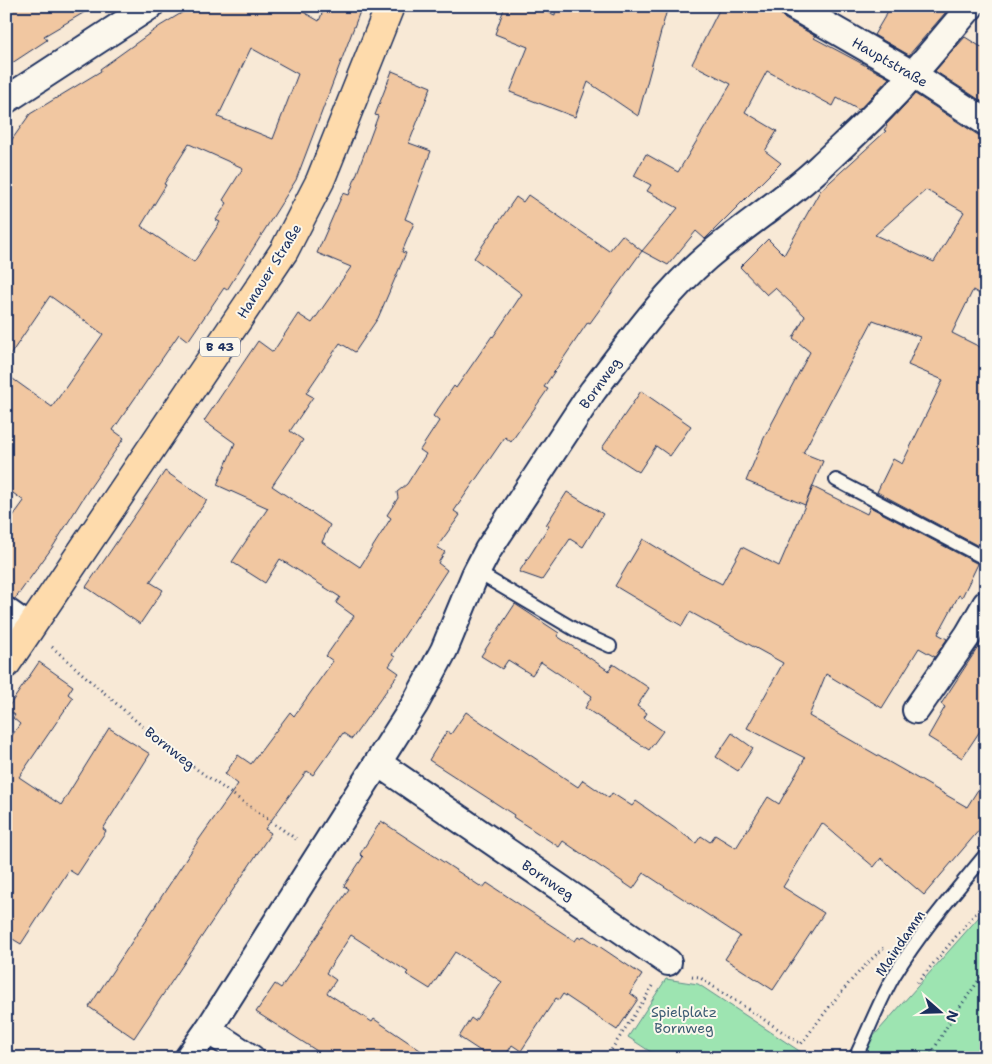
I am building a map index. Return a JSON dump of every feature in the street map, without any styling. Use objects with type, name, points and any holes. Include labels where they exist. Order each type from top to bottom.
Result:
[{"type":"main road","name":"Hanauer Straße","points":[[6,664],[284,251],[320,181],[390,6]]},
{"type":"street","points":[[6,100],[150,6]]},
{"type":"street","name":"Hauptstraße","points":[[793,6],[912,74],[986,122]]},
{"type":"street","name":"Bornweg","points":[[188,1058],[208,1030],[378,764],[433,672],[477,572],[506,522],[592,392],[650,317],[689,274],[706,258],[819,168],[891,98],[971,6]]},
{"type":"street","points":[[6,610],[30,628]]},
{"type":"street","points":[[916,710],[984,615]]},
{"type":"street","name":"Bornweg","points":[[378,764],[668,962]]},
{"type":"street","points":[[208,1030],[251,1058]]},
{"type":"lane","points":[[836,480],[986,559]]},
{"type":"lane","points":[[477,572],[579,632],[610,646]]},
{"type":"lane","name":"Maindamm","points":[[855,1058],[878,1004],[895,974],[942,908],[986,854]]},
{"type":"path","name":"Bornweg","points":[[30,628],[168,749],[320,855]]},
{"type":"path","points":[[912,990],[986,901]]},
{"type":"path","points":[[606,1058],[668,962],[677,974],[699,977],[801,1044],[838,996],[890,942]]},
{"type":"path","points":[[929,1058],[950,1022],[986,970]]},
{"type":"green space","points":[[986,909],[986,1058],[855,1058],[856,1056]]},
{"type":"green space","name":"Spielplatz Bornweg","points":[[666,979],[698,984],[810,1058],[660,1058],[628,1037]]},
{"type":"building","points":[[6,6],[95,6],[44,36],[47,40],[6,67]]},
{"type":"building","points":[[193,6],[293,6],[319,21],[325,6],[362,6],[296,180],[227,290],[224,288],[188,341],[179,334],[113,430],[124,438],[54,545],[15,599],[6,596],[6,526],[24,501],[6,488],[6,374],[52,407],[103,334],[50,296],[6,361],[6,148],[30,114],[101,71],[100,69],[160,26]],"holes":[[[251,48],[298,74],[273,139],[218,117]],[[189,144],[243,168],[223,200],[227,203],[216,220],[220,222],[194,262],[141,226]]]},
{"type":"building","points":[[505,6],[532,6],[555,15],[556,6],[668,6],[638,116],[588,82],[575,117],[510,92],[528,47],[495,34]]},
{"type":"building","points":[[721,6],[778,6],[780,13],[785,19],[815,36],[814,38],[889,78],[859,110],[837,98],[833,106],[767,71],[745,112],[777,131],[765,151],[781,163],[705,239],[696,231],[668,265],[642,251],[678,208],[647,191],[651,185],[634,176],[646,154],[678,172],[731,84],[692,64]]},
{"type":"building","points":[[891,6],[951,6],[909,55],[874,35]]},
{"type":"building","points":[[965,37],[986,50],[986,104],[935,71]]},
{"type":"building","points":[[392,71],[431,87],[409,143],[431,151],[405,219],[414,223],[402,252],[406,253],[378,318],[355,352],[340,343],[306,393],[313,397],[290,431],[303,440],[272,486],[330,525],[322,542],[360,567],[391,518],[387,515],[398,498],[397,492],[407,484],[426,454],[420,450],[439,421],[433,416],[454,386],[456,388],[522,294],[474,258],[516,197],[523,202],[528,195],[609,251],[622,235],[642,251],[590,323],[588,322],[544,387],[548,389],[511,442],[505,437],[454,511],[460,515],[437,547],[445,552],[438,563],[447,570],[392,655],[395,657],[389,666],[399,673],[352,739],[343,733],[313,775],[307,771],[265,829],[271,833],[134,1038],[89,1007],[200,838],[238,784],[225,774],[238,755],[251,764],[290,712],[294,716],[333,661],[326,656],[354,616],[336,603],[340,597],[280,559],[265,583],[232,562],[268,508],[217,485],[235,443],[204,421],[258,341],[273,352],[298,314],[312,323],[351,267],[317,253],[343,193],[349,195],[378,116],[375,115]]},
{"type":"building","points":[[915,94],[978,135],[986,137],[986,298],[973,290],[952,333],[986,350],[986,550],[877,492],[893,459],[902,464],[943,380],[908,365],[920,337],[873,320],[803,453],[823,461],[805,505],[746,481],[764,438],[810,352],[793,338],[805,316],[775,288],[767,295],[740,267],[768,239],[784,255],[820,191],[886,131],[884,130],[886,125]],"holes":[[[926,190],[964,212],[934,262],[875,235]]]},
{"type":"building","points":[[641,391],[691,426],[670,456],[656,446],[639,472],[602,448]]},
{"type":"building","points":[[165,471],[207,500],[150,582],[163,590],[140,624],[86,587]]},
{"type":"building","points":[[813,487],[867,514],[870,507],[978,564],[962,597],[959,595],[938,634],[947,639],[935,657],[919,648],[882,708],[826,674],[809,716],[967,807],[986,777],[986,822],[924,895],[881,858],[874,867],[822,823],[783,887],[824,913],[773,990],[725,959],[740,936],[644,873],[633,889],[563,841],[559,847],[513,817],[514,815],[429,760],[447,731],[451,734],[466,712],[578,787],[583,780],[609,798],[612,793],[632,806],[636,801],[696,843],[701,836],[710,842],[715,835],[736,848],[768,797],[779,804],[805,758],[747,728],[783,663],[690,612],[682,626],[615,586],[643,539],[689,567],[722,584],[742,547],[779,566]]},
{"type":"building","points":[[567,492],[603,514],[583,547],[570,539],[542,580],[519,572],[549,526],[546,525]]},
{"type":"building","points":[[515,604],[559,633],[557,636],[609,671],[613,664],[649,688],[637,706],[647,713],[644,718],[663,731],[649,750],[585,708],[592,696],[541,662],[532,675],[508,660],[502,669],[481,656]]},
{"type":"building","points":[[986,635],[986,722],[962,758],[928,737],[945,707],[941,704]]},
{"type":"building","points":[[39,662],[73,686],[68,694],[73,698],[19,777],[61,805],[109,728],[150,754],[103,829],[106,831],[77,875],[69,870],[21,944],[6,935],[6,744],[20,724],[13,718],[15,715],[7,709]]},
{"type":"building","points":[[732,733],[753,748],[738,771],[716,757]]},
{"type":"building","points":[[381,821],[483,888],[487,883],[575,941],[578,937],[581,939],[584,936],[642,975],[630,993],[638,999],[617,1030],[563,994],[559,1000],[556,998],[521,1051],[512,1045],[504,1058],[491,1058],[459,1037],[471,1018],[475,1021],[502,982],[455,952],[430,989],[406,974],[408,972],[351,935],[326,973],[336,980],[327,993],[372,1022],[374,1019],[432,1058],[328,1058],[256,1012],[275,984],[281,988],[349,889],[344,886],[363,857],[360,854]]}]
